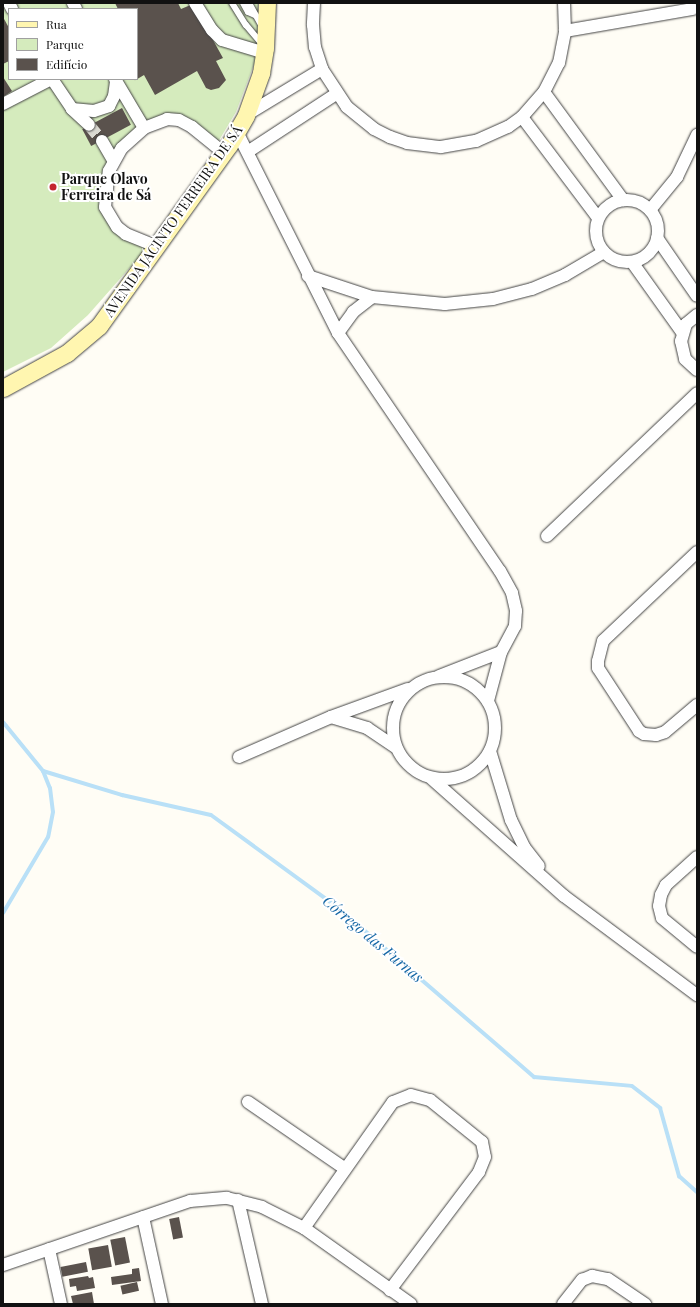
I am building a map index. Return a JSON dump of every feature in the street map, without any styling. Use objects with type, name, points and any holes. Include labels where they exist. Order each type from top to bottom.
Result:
[{"type":"main road","name":"AVENIDA JACINTO FERREIRA DE SÁ","points":[[3,388],[67,354],[88,337],[125,293],[224,153],[246,114],[261,73],[266,45],[267,3]]},
{"type":"street","points":[[195,3],[212,30],[222,40],[266,45]]},
{"type":"street","points":[[314,3],[313,25],[316,48],[322,69],[336,94],[347,107],[374,129],[401,141],[424,146],[447,146],[476,141],[508,127],[522,116],[544,92],[559,63],[566,31],[564,3]]},
{"type":"street","points":[[566,31],[694,8]]},
{"type":"street","points":[[246,114],[322,69]]},
{"type":"street","points":[[3,104],[50,80]]},
{"type":"street","points":[[53,80],[72,109],[89,125]]},
{"type":"street","points":[[72,109],[94,111],[108,106],[114,96],[115,80]]},
{"type":"street","points":[[115,80],[144,128]]},
{"type":"street","points":[[544,92],[623,200]]},
{"type":"street","points":[[249,151],[336,94]]},
{"type":"street","points":[[522,116],[598,218]]},
{"type":"street","points":[[158,247],[126,234],[108,214],[105,193],[113,160],[122,148],[144,128],[161,120],[179,120],[192,127],[224,153]]},
{"type":"street","points":[[237,132],[249,151],[308,276],[338,333],[500,571],[512,593],[516,611],[515,626],[501,652],[488,701]]},
{"type":"street","points":[[650,210],[677,177],[697,135]]},
{"type":"street","points":[[102,141],[113,160]]},
{"type":"street","points":[[623,200],[642,204],[650,210],[658,228],[658,238],[649,254],[632,262],[613,259],[604,252],[596,237],[598,218],[604,209],[623,200]]},
{"type":"street","points":[[658,238],[697,296]]},
{"type":"street","points":[[308,276],[372,297],[445,304],[493,299],[532,289],[558,278],[604,252]]},
{"type":"street","points":[[632,262],[682,332]]},
{"type":"street","points":[[338,333],[353,312],[372,297]]},
{"type":"street","points":[[697,315],[686,324],[682,332],[681,350],[685,359],[697,370]]},
{"type":"street","points":[[547,536],[697,393]]},
{"type":"street","points":[[697,552],[603,641],[598,661],[598,668],[639,731],[644,734],[656,735],[666,732],[697,704]]},
{"type":"street","points":[[239,757],[331,717],[501,652]]},
{"type":"street","points":[[432,779],[449,780],[466,775],[480,765],[490,751],[495,734],[494,717],[488,701],[476,688],[461,679],[436,677]]},
{"type":"street","points":[[412,687],[400,699],[393,714],[392,731],[395,747],[404,762],[416,772],[432,779],[564,896],[697,996]]},
{"type":"street","points":[[331,717],[367,728],[395,747]]},
{"type":"street","points":[[490,751],[511,820],[524,847],[564,896]]},
{"type":"street","points":[[697,857],[666,885],[661,895],[659,906],[662,918],[697,947]]},
{"type":"street","points":[[304,1228],[344,1168],[394,1102],[411,1095],[430,1100],[482,1142],[485,1149],[485,1157],[479,1172],[390,1290]]},
{"type":"street","points":[[248,1102],[344,1168]]},
{"type":"street","points":[[3,1265],[190,1201],[216,1198],[238,1200],[273,1211],[304,1228],[411,1304]]},
{"type":"street","points":[[238,1200],[262,1304]]},
{"type":"street","points":[[143,1217],[162,1304]]},
{"type":"street","points":[[49,1249],[61,1304]]},
{"type":"street","points":[[563,1304],[582,1280],[592,1276],[608,1278],[645,1304]]},
{"type":"lane","points":[[232,3],[246,25],[266,45]]},
{"type":"lane","points":[[243,3],[248,12],[255,16]]},
{"type":"lane","points":[[248,3],[255,16],[266,45]]},
{"type":"green space","name":"Parque Olavo Ferreira de Sá","points":[[3,3],[258,3],[258,54],[236,112],[218,142],[167,117],[112,157],[105,214],[149,246],[88,315],[51,348],[3,372]]},
{"type":"building","points":[[115,3],[178,3],[181,9],[193,4],[223,58],[216,61],[226,80],[219,88],[211,90],[206,88],[197,71],[155,95],[144,75],[138,79],[138,8],[118,8]]},
{"type":"building","points":[[3,17],[8,26],[8,62],[3,64]]},
{"type":"building","points":[[3,77],[12,91],[3,97]]},
{"type":"building","points":[[122,108],[131,125],[91,146],[82,129]]},
{"type":"building","points":[[179,1217],[183,1238],[173,1240],[169,1219]]},
{"type":"building","points":[[125,1237],[130,1263],[115,1265],[110,1240]]},
{"type":"building","points":[[108,1245],[112,1267],[92,1270],[88,1248]]},
{"type":"building","points":[[86,1262],[88,1272],[62,1277],[60,1267]]},
{"type":"building","points":[[139,1268],[141,1281],[112,1285],[111,1277],[132,1274],[132,1269]]},
{"type":"building","points":[[88,1276],[89,1278],[93,1277],[95,1288],[77,1291],[76,1286],[70,1287],[69,1279]]},
{"type":"building","points":[[137,1282],[139,1291],[122,1295],[120,1286]]},
{"type":"building","points":[[92,1292],[94,1304],[73,1304],[71,1296]]},
{"type":"waterway","points":[[3,722],[43,771],[50,788],[53,812],[48,837],[3,913]]},
{"type":"waterway","name":"Córrego das Furnas","points":[[43,771],[122,795],[211,815],[336,906],[534,1077],[632,1086],[660,1108],[679,1176],[697,1192]]},
{"type":"tunnel","points":[[89,125],[102,141]]},
{"type":"place","name":"Parque Olavo Ferreira de Sá","points":[[53,187]]}]
